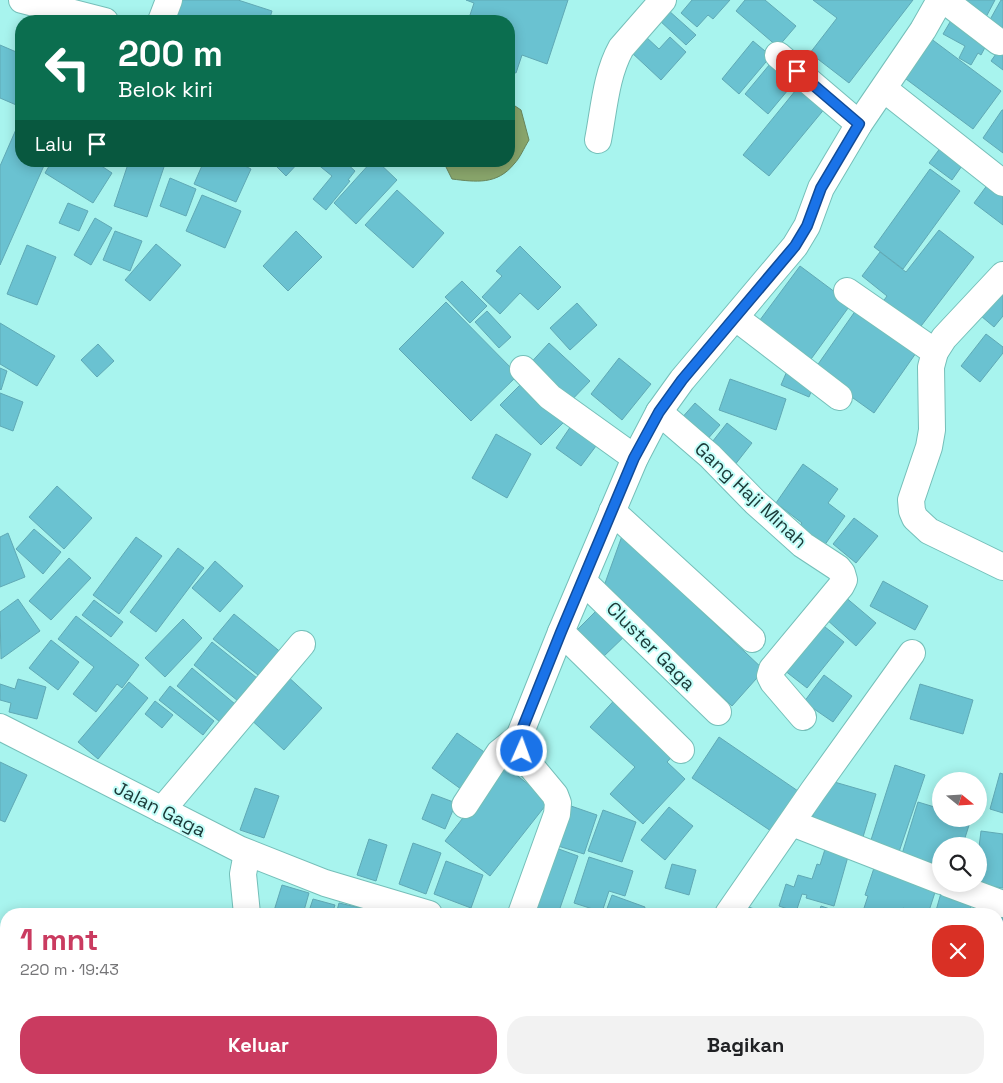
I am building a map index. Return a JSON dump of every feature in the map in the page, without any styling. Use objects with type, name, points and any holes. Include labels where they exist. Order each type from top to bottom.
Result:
[{"type":"street","points":[[163,15],[169,0]]},
{"type":"street","points":[[598,140],[609,82],[616,57],[621,48],[663,0]]},
{"type":"street","points":[[465,805],[499,754],[519,737],[634,458],[659,412],[682,380],[795,246],[807,226],[821,188],[859,124],[923,30],[940,0]]},
{"type":"street","points":[[944,0],[999,42]]},
{"type":"street","points":[[32,1],[83,15]]},
{"type":"street","points":[[778,55],[859,124]]},
{"type":"street","points":[[884,89],[1003,183]]},
{"type":"street","points":[[1003,275],[944,338],[934,352],[931,367],[932,430],[929,446],[911,500],[915,518],[929,531],[1003,566]]},
{"type":"street","points":[[847,291],[934,352]]},
{"type":"street","points":[[736,318],[839,397]]},
{"type":"street","points":[[523,369],[550,397],[634,458]]},
{"type":"street","name":"Gang Haji Minah","points":[[659,412],[710,456],[755,502],[803,545],[838,568],[842,573],[844,580],[841,586],[772,669],[770,676],[804,718]]},
{"type":"street","points":[[612,511],[752,639]]},
{"type":"street","name":"Cluster Gaga","points":[[583,580],[718,712]]},
{"type":"street","points":[[561,632],[681,750]]},
{"type":"street","points":[[162,810],[302,644]]},
{"type":"street","points":[[732,908],[912,653]]},
{"type":"street","name":"Jalan Gaga","points":[[0,726],[248,853],[325,882],[410,908]]},
{"type":"street","points":[[519,737],[522,751],[530,765],[555,795],[558,803],[557,814],[523,908]]},
{"type":"street","points":[[792,823],[932,877]]},
{"type":"street","points":[[246,908],[243,874],[248,853]]},
{"type":"street","points":[[971,892],[1003,904]]},
{"type":"shaded area","points":[[515,106],[521,110],[529,140],[516,162]]},
{"type":"shaded area","points":[[446,167],[511,167],[501,176],[493,179],[469,181],[452,179]]},
{"type":"building","points":[[172,0],[238,0],[272,11],[271,15],[168,15]]},
{"type":"building","points":[[466,0],[568,0],[547,64],[522,55],[515,73],[515,15],[470,15],[474,3]]},
{"type":"building","points":[[692,0],[730,0],[713,19],[708,15],[697,27],[681,13]]},
{"type":"building","points":[[745,0],[765,0],[796,26],[778,47],[736,11]]},
{"type":"building","points":[[813,0],[913,0],[849,83],[810,53],[837,18]]},
{"type":"building","points":[[958,0],[995,0],[985,19]]},
{"type":"building","points":[[1001,0],[1003,0],[1003,34],[987,25]]},
{"type":"building","points":[[668,10],[696,35],[686,45],[659,20]]},
{"type":"building","points":[[953,17],[990,38],[981,55],[978,53],[971,65],[959,58],[965,46],[943,34]]},
{"type":"building","points":[[645,36],[659,49],[670,37],[686,52],[661,80],[631,52]]},
{"type":"building","points":[[930,38],[1001,91],[973,129],[902,76]]},
{"type":"building","points":[[753,41],[771,56],[739,94],[722,79]]},
{"type":"building","points":[[1003,44],[1003,70],[991,61]]},
{"type":"building","points":[[0,45],[15,51],[15,104],[0,98]]},
{"type":"building","points":[[775,58],[798,78],[768,114],[745,94]]},
{"type":"building","points":[[800,85],[826,107],[769,176],[743,155]]},
{"type":"building","points":[[1003,110],[1003,153],[983,138]]},
{"type":"building","points":[[15,132],[15,167],[43,167],[0,265],[0,166]]},
{"type":"building","points":[[941,147],[964,163],[952,180],[929,163]]},
{"type":"building","points":[[48,167],[103,167],[112,173],[93,203],[45,173]]},
{"type":"building","points":[[127,167],[164,167],[147,217],[114,206]]},
{"type":"building","points":[[201,167],[247,167],[251,169],[236,202],[194,184]]},
{"type":"building","points":[[277,167],[294,167],[286,176]]},
{"type":"building","points":[[321,167],[351,167],[355,171],[348,180],[350,181],[326,210],[313,199],[332,176]]},
{"type":"building","points":[[367,167],[383,167],[397,180],[356,224],[334,203]]},
{"type":"building","points":[[930,169],[960,191],[903,269],[874,247]]},
{"type":"building","points":[[170,178],[196,189],[186,216],[160,206]]},
{"type":"building","points":[[988,184],[1003,195],[1003,225],[974,203]]},
{"type":"building","points":[[397,190],[444,233],[413,268],[365,225]]},
{"type":"building","points":[[202,195],[241,211],[225,248],[186,231]]},
{"type":"building","points":[[68,203],[88,211],[79,231],[59,223]]},
{"type":"building","points":[[95,218],[112,228],[91,265],[74,255]]},
{"type":"building","points":[[939,230],[974,257],[918,330],[882,303],[887,296],[862,276],[880,252],[906,272]]},
{"type":"building","points":[[115,231],[142,241],[130,271],[103,260]]},
{"type":"building","points":[[296,231],[322,257],[288,291],[263,266]]},
{"type":"building","points":[[156,244],[181,265],[150,301],[125,280]]},
{"type":"building","points":[[27,245],[56,257],[37,305],[7,294]]},
{"type":"building","points":[[520,246],[561,287],[538,310],[520,293],[500,314],[482,297],[502,276],[496,271]]},
{"type":"building","points":[[800,266],[851,304],[806,366],[754,328]]},
{"type":"building","points":[[462,281],[487,306],[470,323],[445,297]]},
{"type":"building","points":[[1003,287],[1003,316],[994,327],[981,316]]},
{"type":"building","points":[[446,302],[518,375],[471,421],[399,349]]},
{"type":"building","points":[[577,303],[597,325],[570,350],[550,328]]},
{"type":"building","points":[[856,310],[916,353],[874,413],[814,370]]},
{"type":"building","points":[[487,311],[511,337],[499,348],[475,322]]},
{"type":"building","points":[[0,323],[55,356],[37,386],[0,364]]},
{"type":"building","points":[[986,334],[1003,347],[1003,353],[980,382],[961,366]]},
{"type":"building","points":[[549,343],[590,381],[566,406],[525,369]]},
{"type":"building","points":[[98,344],[114,361],[97,377],[81,360]]},
{"type":"building","points":[[619,358],[651,384],[622,420],[591,394]]},
{"type":"building","points":[[0,368],[7,371],[1,390],[0,389]]},
{"type":"building","points":[[787,371],[815,382],[809,397],[781,385]]},
{"type":"building","points":[[528,377],[569,417],[541,445],[500,405]]},
{"type":"building","points":[[730,379],[786,399],[776,430],[719,410]]},
{"type":"building","points":[[0,393],[23,402],[13,431],[0,426]]},
{"type":"building","points":[[695,403],[720,425],[705,442],[680,420]]},
{"type":"building","points":[[573,423],[599,442],[581,466],[556,448]]},
{"type":"building","points":[[727,423],[752,443],[734,466],[709,446]]},
{"type":"building","points":[[496,434],[531,454],[507,498],[472,478]]},
{"type":"building","points":[[803,464],[838,489],[828,503],[845,516],[824,546],[798,528],[802,523],[776,503]]},
{"type":"building","points":[[57,486],[92,518],[64,549],[29,517]]},
{"type":"building","points":[[854,518],[878,536],[856,563],[833,544]]},
{"type":"building","points":[[34,529],[61,552],[43,574],[16,549]]},
{"type":"building","points":[[8,533],[25,577],[0,587],[0,537]]},
{"type":"building","points":[[622,536],[764,670],[732,706],[604,586]]},
{"type":"building","points":[[136,537],[162,556],[119,614],[93,595]]},
{"type":"building","points":[[178,548],[204,568],[156,632],[130,612]]},
{"type":"building","points":[[69,558],[91,578],[51,620],[29,601]]},
{"type":"building","points":[[215,561],[243,586],[220,612],[192,588]]},
{"type":"building","points":[[883,581],[928,606],[915,630],[870,606]]},
{"type":"building","points":[[844,596],[876,623],[856,646],[825,618]]},
{"type":"building","points":[[18,599],[40,631],[1,659],[0,612]]},
{"type":"building","points":[[94,600],[123,622],[111,637],[82,615]]},
{"type":"building","points":[[602,605],[628,633],[603,657],[577,630]]},
{"type":"building","points":[[234,614],[283,654],[263,679],[213,639]]},
{"type":"building","points":[[76,616],[139,665],[122,688],[117,684],[96,712],[73,694],[94,667],[58,639]]},
{"type":"building","points":[[183,619],[202,638],[165,677],[145,658]]},
{"type":"building","points":[[820,623],[844,642],[807,688],[784,670]]},
{"type":"building","points":[[51,640],[79,662],[58,690],[29,668]]},
{"type":"building","points":[[212,642],[257,678],[238,701],[194,665]]},
{"type":"building","points":[[192,668],[235,704],[220,722],[177,686]]},
{"type":"building","points":[[285,674],[322,708],[284,750],[247,716]]},
{"type":"building","points":[[824,675],[852,696],[833,722],[804,702]]},
{"type":"building","points":[[18,679],[46,687],[37,719],[9,712],[11,703],[0,700],[0,684],[15,689]]},
{"type":"building","points":[[129,682],[148,698],[98,759],[78,742]]},
{"type":"building","points":[[920,684],[973,700],[963,734],[910,719]]},
{"type":"building","points":[[170,686],[214,721],[203,735],[159,700]]},
{"type":"building","points":[[619,695],[678,750],[667,762],[685,779],[643,824],[610,794],[635,767],[590,727]]},
{"type":"building","points":[[155,701],[173,715],[162,728],[145,714]]},
{"type":"building","points":[[457,733],[490,756],[465,792],[432,768]]},
{"type":"building","points":[[719,737],[798,791],[771,831],[692,778]]},
{"type":"building","points":[[0,762],[27,775],[5,822],[0,820]]},
{"type":"building","points":[[504,765],[549,801],[490,876],[445,841]]},
{"type":"building","points":[[895,765],[925,775],[899,852],[870,843]]},
{"type":"building","points":[[1000,773],[1003,774],[1003,813],[990,809]]},
{"type":"building","points":[[824,779],[876,794],[863,837],[811,822]]},
{"type":"building","points":[[255,788],[279,796],[264,838],[240,830]]},
{"type":"building","points":[[432,794],[456,803],[445,829],[422,819]]},
{"type":"building","points":[[918,802],[932,806],[932,828],[968,828],[965,837],[932,837],[932,863],[902,854]]},
{"type":"building","points":[[571,806],[597,815],[584,854],[558,846]]},
{"type":"building","points":[[669,807],[693,826],[665,860],[641,840]]},
{"type":"building","points":[[603,810],[636,822],[622,862],[588,851]]},
{"type":"building","points":[[981,831],[1003,834],[1003,888],[987,886],[987,837],[980,837]]},
{"type":"building","points":[[369,839],[387,845],[376,881],[357,875]]},
{"type":"building","points":[[413,843],[441,853],[426,894],[399,884]]},
{"type":"building","points":[[826,846],[849,853],[834,906],[806,898],[807,895],[802,894],[797,908],[779,906],[786,884],[794,887],[798,875],[812,879],[817,864],[820,865]]},
{"type":"building","points":[[556,848],[578,856],[560,908],[535,908]]},
{"type":"building","points":[[589,857],[633,871],[625,896],[609,891],[603,908],[590,908],[574,903]]},
{"type":"building","points":[[446,861],[483,875],[471,908],[434,894]]},
{"type":"building","points":[[876,862],[932,881],[932,892],[935,892],[930,908],[864,908],[868,896],[865,895]]},
{"type":"building","points":[[672,864],[696,870],[689,895],[665,888]]},
{"type":"building","points":[[282,885],[309,893],[305,908],[275,908]]},
{"type":"building","points":[[941,893],[972,903],[971,908],[937,908]]},
{"type":"building","points":[[612,895],[645,907],[645,908],[607,908]]},
{"type":"building","points":[[313,899],[335,905],[334,908],[310,908]]},
{"type":"building","points":[[339,903],[361,908],[338,908]]},
{"type":"route","points":[[522,751],[519,737],[634,458],[659,412],[682,380],[795,246],[807,226],[821,188],[859,124],[797,71]]}]
